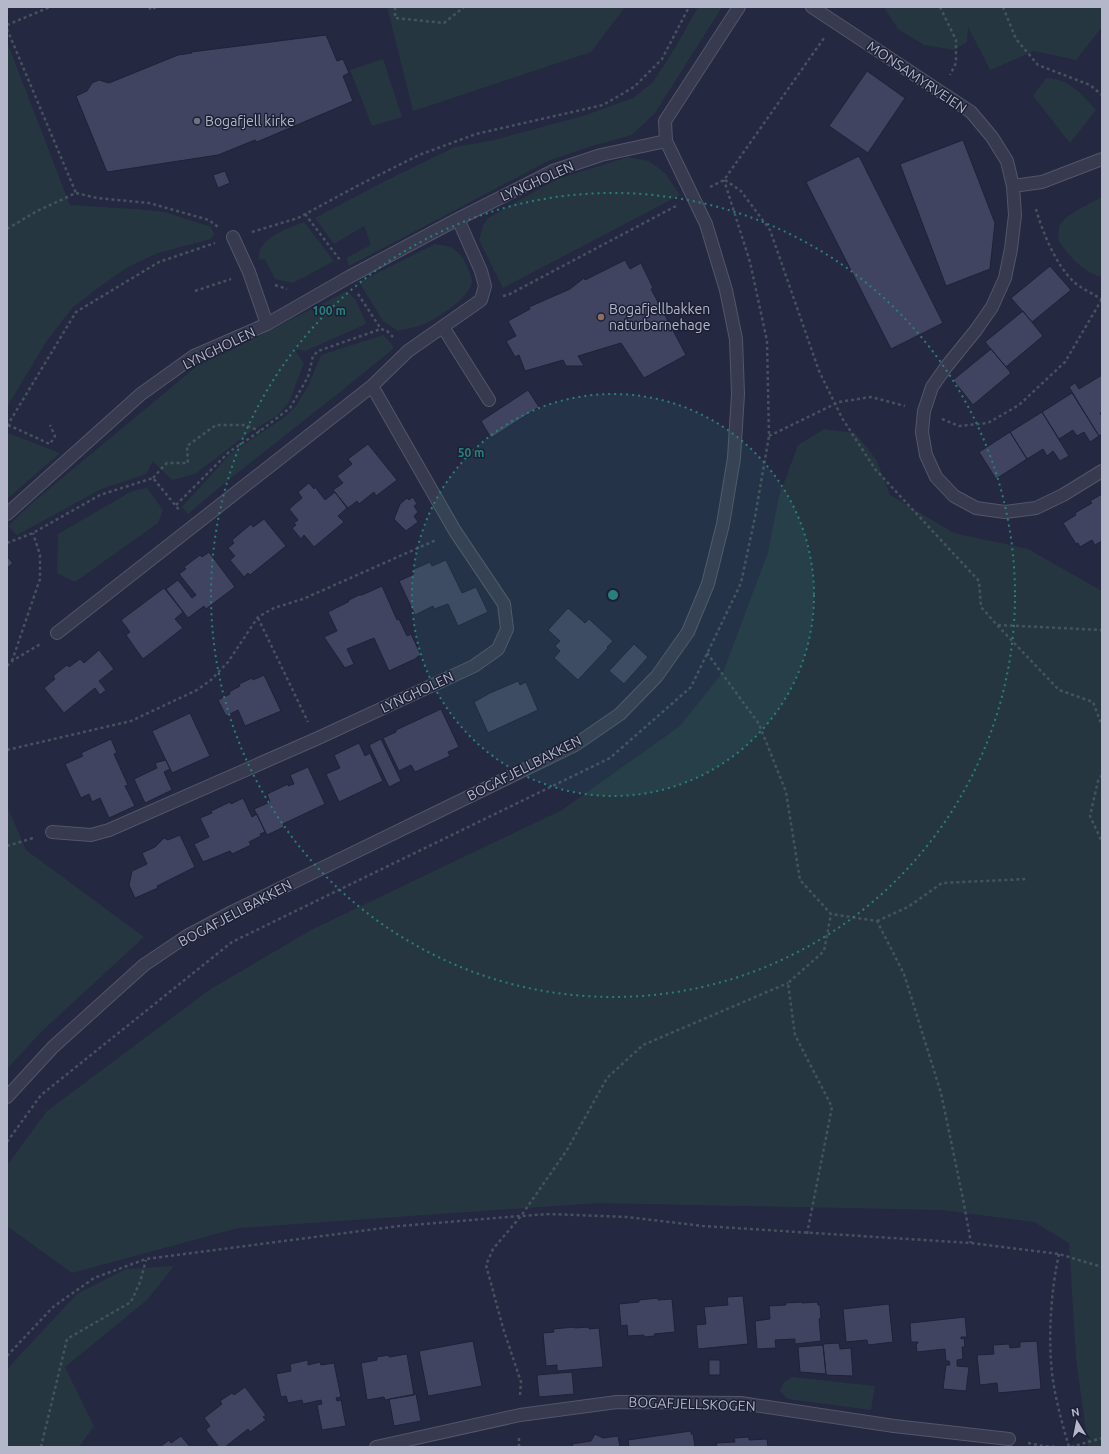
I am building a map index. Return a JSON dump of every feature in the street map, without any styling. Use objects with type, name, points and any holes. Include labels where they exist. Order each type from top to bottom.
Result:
[{"type":"street","name":"BOGAFJELLBAKKEN","points":[[7,1098],[53,1048],[144,964],[187,936],[232,912],[575,745],[620,714],[657,676],[688,632],[708,584],[723,524],[734,458],[738,394],[736,339],[726,290],[706,224],[666,142],[665,121],[739,7]]},
{"type":"street","name":"MONSAMYRVEIEN","points":[[812,7],[971,112],[992,137],[1007,161],[1013,186],[1015,216],[1011,249],[1005,278],[992,307],[932,387],[924,411],[922,432],[926,455],[936,477],[954,496],[976,508],[1006,512],[1036,508],[1063,496],[1102,471]]},
{"type":"street","name":"LYNGHOLEN","points":[[7,514],[141,394],[194,356],[267,324],[349,277],[458,219],[553,171],[601,155],[666,142]]},
{"type":"street","points":[[1013,186],[1042,182],[1102,159]]},
{"type":"street","points":[[57,633],[372,386],[408,352],[481,300],[485,286],[481,271],[458,219]]},
{"type":"street","points":[[233,238],[249,272],[267,324]]},
{"type":"street","points":[[442,327],[488,400]]},
{"type":"street","name":"LYNGHOLEN","points":[[52,832],[91,835],[109,830],[474,666],[498,649],[507,629],[504,604],[455,531],[372,386]]},
{"type":"street","name":"BOGAFJELLSKOGEN","points":[[376,1447],[520,1415],[618,1402],[741,1403],[894,1426],[1009,1439]]},
{"type":"path","points":[[7,25],[50,7]]},
{"type":"path","points":[[149,7],[151,10],[156,7]]},
{"type":"path","points":[[395,7],[395,18],[444,24],[464,7]]},
{"type":"path","points":[[50,425],[55,436],[50,444],[7,426],[76,312],[159,262],[298,218],[419,155],[476,134],[603,105],[634,87],[662,59],[689,7]]},
{"type":"path","points":[[940,7],[956,40],[956,63],[941,92]]},
{"type":"path","points":[[1003,7],[1016,39],[1038,65],[1090,85],[1102,95]]},
{"type":"path","points":[[7,29],[76,193]]},
{"type":"path","points":[[708,188],[724,180],[825,36]]},
{"type":"path","points":[[724,180],[741,191],[770,230],[819,371],[835,404],[874,469],[978,581],[981,607],[1059,690],[1093,702],[1102,726]]},
{"type":"path","points":[[7,1142],[41,1095],[232,942],[610,758],[691,687],[741,583],[755,517],[769,436],[767,341],[750,262],[724,180]]},
{"type":"path","points":[[769,436],[839,402],[871,397],[924,411],[959,426],[988,423],[1019,405],[1065,362],[1102,299],[1073,281],[1055,258],[1040,224],[1029,184]]},
{"type":"path","points":[[7,229],[37,211],[76,193],[97,198],[149,203],[209,220],[233,238]]},
{"type":"path","points":[[481,300],[510,294],[682,203]]},
{"type":"path","points":[[305,214],[342,264]]},
{"type":"path","points":[[356,290],[381,328],[387,331],[408,352]]},
{"type":"path","points":[[176,505],[229,452],[290,408],[308,377],[313,356],[318,352],[381,328]]},
{"type":"path","points":[[7,543],[33,533],[100,495],[154,478],[160,469],[167,463],[188,463],[186,446],[216,425],[245,425],[260,431]]},
{"type":"path","points":[[154,478],[182,513],[191,528]]},
{"type":"path","points":[[7,750],[131,721],[197,690],[212,680],[228,662],[258,617],[274,608],[303,599],[455,531]]},
{"type":"path","points":[[12,661],[40,579],[40,555],[33,533]]},
{"type":"path","points":[[258,617],[316,738]]},
{"type":"path","points":[[998,625],[1102,630]]},
{"type":"path","points":[[7,666],[12,661],[57,633]]},
{"type":"path","points":[[707,653],[759,724],[786,792],[800,880],[830,914],[876,921],[908,907],[942,884],[1027,879]]},
{"type":"path","points":[[1102,775],[1098,781],[1090,816],[1102,842]]},
{"type":"path","points":[[7,846],[52,832]]},
{"type":"path","points":[[520,1415],[521,1382],[503,1328],[486,1265],[493,1249],[521,1216],[567,1150],[607,1078],[643,1045],[788,983],[824,951],[830,914]]},
{"type":"path","points":[[876,921],[904,974],[941,1093],[971,1243]]},
{"type":"path","points":[[788,983],[795,1035],[832,1107],[808,1234]]},
{"type":"path","points":[[7,1356],[53,1307],[94,1278],[146,1259],[399,1226],[521,1216],[550,1214],[627,1217],[703,1226],[808,1234],[971,1243],[1059,1254],[1102,1267]]},
{"type":"path","points":[[1059,1254],[1053,1293],[1051,1354],[1052,1374],[1059,1409],[1070,1447],[1102,1438]]},
{"type":"path","points":[[41,1447],[67,1339],[131,1302],[140,1282],[146,1259]]},
{"type":"path","points":[[1009,1439],[1043,1446],[1057,1447]]},
{"type":"shaded area","points":[[387,7],[625,7],[591,52],[413,111]]},
{"type":"shaded area","points":[[698,7],[722,7],[655,113],[632,135],[550,160],[349,266],[346,258],[371,245],[364,226],[334,244],[315,218],[385,181],[455,147],[494,140],[586,115],[633,98],[653,82],[675,48]]},
{"type":"shaded area","points":[[884,7],[1102,7],[1102,27],[1076,60],[1034,51],[990,70],[968,27],[967,42],[954,50],[924,45],[898,29]]},
{"type":"shaded area","points":[[7,42],[70,205],[165,212],[211,227],[214,234],[211,239],[158,253],[128,267],[72,308],[46,342],[7,407]]},
{"type":"shaded area","points":[[383,59],[402,117],[372,126],[350,70]]},
{"type":"shaded area","points":[[1046,78],[1068,84],[1080,93],[1096,110],[1070,143],[1033,96]]},
{"type":"shaded area","points":[[628,157],[649,161],[665,173],[680,195],[503,288],[479,240],[483,225],[488,218],[557,179]]},
{"type":"shaded area","points":[[1102,197],[1102,277],[1082,268],[1058,240],[1059,227],[1063,221],[1079,209]]},
{"type":"shaded area","points":[[304,222],[334,261],[293,283],[275,279],[265,259],[259,260],[260,249],[268,239],[274,235]]},
{"type":"shaded area","points":[[435,244],[450,247],[460,255],[466,264],[471,278],[472,282],[470,288],[465,295],[450,308],[433,320],[419,326],[398,331],[383,321],[359,282]]},
{"type":"shaded area","points":[[347,291],[356,300],[366,324],[305,351],[294,349],[304,363],[289,402],[278,415],[252,431],[195,474],[172,480],[153,461],[146,474],[101,489],[17,535],[8,526],[32,503],[197,366]]},
{"type":"shaded area","points":[[383,335],[394,348],[188,514],[182,507],[230,454],[283,418],[296,406],[308,386],[321,355]]},
{"type":"shaded area","points":[[824,429],[855,433],[876,459],[890,495],[954,533],[1028,549],[1102,591],[1102,1447],[1088,1447],[1076,1358],[1069,1243],[1034,1222],[942,1210],[598,1203],[238,1228],[72,1273],[7,1226],[7,1165],[47,1111],[209,990],[313,929],[562,810],[680,726],[723,672],[768,552],[779,496],[798,445]]},
{"type":"shaded area","points":[[8,433],[60,453],[7,499],[7,435]]},
{"type":"shaded area","points":[[147,488],[163,510],[158,523],[75,582],[57,573],[58,534],[132,491]]},
{"type":"shaded area","points":[[7,806],[26,850],[144,937],[41,1032],[7,1069]]},
{"type":"shaded area","points":[[174,1266],[147,1300],[65,1367],[94,1426],[79,1447],[7,1447],[7,1370],[18,1357],[77,1294],[126,1269]]},
{"type":"shaded area","points":[[792,1377],[875,1386],[871,1410],[788,1399],[780,1391],[784,1382]]},
{"type":"building","name":"Bogafjell kirke","points":[[326,35],[337,61],[343,59],[349,73],[343,76],[353,101],[257,142],[255,140],[218,155],[107,172],[76,96],[87,91],[92,83],[99,80],[109,83],[178,55],[192,53],[191,52]]},
{"type":"building","points":[[867,71],[905,98],[868,153],[829,126]]},
{"type":"building","points":[[963,140],[995,223],[990,269],[946,286],[900,164]]},
{"type":"building","points":[[859,156],[943,323],[891,349],[806,182]]},
{"type":"building","points":[[225,171],[230,183],[218,188],[213,175]]},
{"type":"building","points":[[625,260],[630,269],[641,263],[653,288],[651,289],[686,355],[644,378],[621,343],[578,356],[584,366],[566,366],[563,360],[525,371],[519,355],[515,357],[506,341],[516,336],[508,321],[530,309],[529,307],[570,289],[584,278],[585,280]]},
{"type":"building","points":[[1050,266],[1071,290],[1032,322],[1011,298]]},
{"type":"building","points":[[1023,311],[1043,336],[1006,367],[985,342]]},
{"type":"building","points":[[991,349],[1011,373],[973,405],[953,380]]},
{"type":"building","points":[[1102,375],[1102,412],[1100,413],[1102,416],[1102,434],[1099,436],[1069,387],[1075,383],[1079,389]]},
{"type":"building","points":[[528,390],[539,407],[491,438],[481,421]]},
{"type":"building","points":[[1072,393],[1099,436],[1090,442],[1084,432],[1077,436],[1073,430],[1059,439],[1042,412]]},
{"type":"building","points":[[1042,412],[1069,456],[1060,461],[1053,451],[1047,456],[1043,449],[1027,459],[1010,432]]},
{"type":"building","points":[[1010,432],[1027,459],[996,479],[979,452]]},
{"type":"building","points":[[368,444],[397,480],[376,496],[374,492],[359,504],[357,501],[348,508],[333,490],[343,483],[337,476],[352,464],[348,459]]},
{"type":"building","points":[[309,483],[314,489],[315,487],[325,500],[335,492],[347,508],[338,516],[344,522],[314,547],[304,535],[301,539],[292,528],[296,525],[294,523],[298,520],[289,509],[302,498],[298,492]]},
{"type":"building","points":[[1102,494],[1102,541],[1095,545],[1092,540],[1080,547],[1078,543],[1076,544],[1063,523],[1076,515],[1075,513],[1092,503],[1090,501]]},
{"type":"building","points":[[413,497],[417,504],[414,506],[418,512],[414,516],[418,522],[406,531],[394,519],[400,504],[407,498],[409,500]]},
{"type":"building","points":[[264,519],[286,546],[250,575],[248,573],[244,577],[230,560],[235,556],[228,548],[234,543],[232,540],[251,524],[253,527]]},
{"type":"building","points":[[209,552],[235,587],[206,609],[204,606],[188,618],[166,589],[178,580],[192,598],[196,595],[179,574],[186,569],[184,567],[200,555],[202,557]]},
{"type":"building","points":[[7,557],[13,563],[7,568]]},
{"type":"building","points":[[446,560],[462,593],[476,587],[488,612],[458,626],[448,604],[434,609],[433,606],[415,615],[399,581],[414,574],[412,570],[430,562],[432,566]]},
{"type":"building","points":[[382,586],[397,620],[399,619],[407,636],[411,634],[421,655],[389,671],[374,638],[347,649],[354,664],[345,668],[324,637],[337,631],[328,612],[359,595]]},
{"type":"building","points":[[164,588],[183,612],[175,619],[183,628],[143,659],[126,635],[130,632],[121,620]]},
{"type":"building","points":[[568,608],[585,623],[589,619],[613,641],[578,680],[554,658],[560,651],[555,646],[560,641],[548,630]]},
{"type":"building","points":[[634,644],[648,657],[624,684],[609,671]]},
{"type":"building","points":[[99,650],[114,669],[99,681],[106,690],[100,695],[95,688],[64,713],[44,688],[55,679],[53,676],[67,665],[69,667],[80,659],[84,663]]},
{"type":"building","points":[[264,675],[281,711],[245,726],[238,710],[226,716],[218,700],[230,694],[229,692],[240,686],[239,684],[252,678],[253,680]]},
{"type":"building","points":[[518,681],[520,685],[526,682],[538,710],[488,733],[474,702],[490,693]]},
{"type":"building","points":[[441,709],[459,747],[448,752],[450,756],[415,772],[411,765],[399,771],[383,738],[396,732],[396,730]]},
{"type":"building","points":[[190,713],[210,756],[172,773],[152,731]]},
{"type":"building","points":[[111,739],[117,753],[114,754],[128,785],[125,786],[135,806],[109,818],[100,798],[92,802],[89,794],[81,798],[65,764],[83,756],[81,753]]},
{"type":"building","points":[[381,739],[401,781],[389,787],[369,745]]},
{"type":"building","points":[[359,743],[365,756],[370,753],[383,781],[339,802],[326,774],[340,768],[334,755]]},
{"type":"building","points":[[166,760],[170,769],[164,772],[172,790],[145,803],[134,779],[157,768],[155,763]]},
{"type":"building","points":[[308,767],[325,804],[283,824],[284,827],[267,835],[254,809],[270,802],[267,794],[288,784],[288,786],[294,784],[290,775]]},
{"type":"building","points":[[243,798],[252,817],[257,814],[265,832],[260,834],[261,836],[249,842],[251,845],[232,854],[230,851],[203,862],[194,844],[209,837],[200,818],[212,813],[211,811],[230,802],[231,804]]},
{"type":"building","points":[[180,835],[195,867],[157,886],[158,888],[135,898],[129,885],[132,871],[147,864],[142,853],[155,847],[164,838],[168,840]]},
{"type":"building","points":[[743,1296],[748,1344],[698,1349],[696,1325],[706,1324],[704,1307],[728,1305],[727,1297]]},
{"type":"building","points":[[658,1298],[658,1300],[672,1299],[675,1332],[654,1334],[655,1336],[644,1337],[644,1335],[628,1336],[627,1325],[621,1326],[619,1304]]},
{"type":"building","points":[[802,1302],[817,1302],[818,1305],[820,1305],[821,1318],[819,1319],[821,1341],[795,1344],[795,1339],[775,1340],[776,1348],[757,1349],[755,1321],[770,1319],[769,1306]]},
{"type":"building","points":[[889,1304],[893,1342],[868,1345],[867,1340],[846,1342],[843,1309]]},
{"type":"building","points":[[965,1317],[967,1337],[961,1337],[961,1339],[964,1338],[965,1347],[962,1347],[963,1359],[957,1360],[957,1366],[969,1367],[966,1391],[943,1389],[946,1365],[950,1365],[949,1361],[946,1361],[945,1349],[917,1352],[916,1344],[918,1342],[911,1342],[910,1323]]},
{"type":"building","points":[[589,1327],[589,1329],[599,1328],[603,1367],[557,1371],[557,1365],[546,1366],[543,1333],[554,1332],[553,1329]]},
{"type":"building","points":[[473,1341],[482,1386],[428,1396],[419,1351]]},
{"type":"building","points":[[1037,1341],[1041,1389],[998,1393],[997,1383],[980,1385],[977,1355],[994,1354],[993,1345],[1009,1344],[1010,1348],[1020,1347],[1020,1342]]},
{"type":"building","points":[[839,1343],[840,1349],[851,1348],[853,1376],[826,1375],[823,1344]]},
{"type":"building","points":[[823,1345],[826,1374],[800,1372],[798,1347]]},
{"type":"building","points":[[407,1354],[414,1395],[385,1400],[384,1397],[367,1400],[361,1363],[377,1360],[377,1357]]},
{"type":"building","points":[[308,1360],[308,1365],[320,1362],[321,1365],[334,1363],[341,1397],[336,1398],[337,1401],[341,1400],[346,1426],[322,1430],[317,1405],[322,1404],[321,1400],[303,1404],[302,1400],[288,1403],[286,1396],[281,1397],[276,1374],[291,1371],[290,1364]]},
{"type":"building","points":[[709,1360],[720,1360],[720,1375],[709,1375]]},
{"type":"building","points":[[572,1372],[574,1394],[539,1397],[537,1375]]},
{"type":"building","points":[[245,1387],[266,1415],[263,1417],[266,1420],[250,1432],[248,1429],[225,1447],[219,1447],[206,1430],[210,1426],[204,1418],[222,1404],[220,1401],[232,1393],[234,1395]]},
{"type":"building","points":[[416,1394],[421,1421],[394,1426],[389,1399]]},
{"type":"building","points":[[691,1431],[691,1434],[693,1434],[695,1447],[629,1447],[628,1440]]},
{"type":"building","points":[[595,1434],[603,1438],[618,1436],[620,1447],[573,1447],[572,1444],[591,1441]]},
{"type":"building","points":[[181,1436],[190,1447],[160,1447],[169,1440],[171,1443]]},
{"type":"building","points":[[749,1437],[749,1440],[767,1439],[768,1447],[717,1447],[716,1443],[735,1442],[734,1438]]},
{"type":"place","name":"Bogafjell kirke","points":[[197,121]]},
{"type":"place","name":"Bogafjellbakken naturbarnehage","points":[[601,317]]}]
